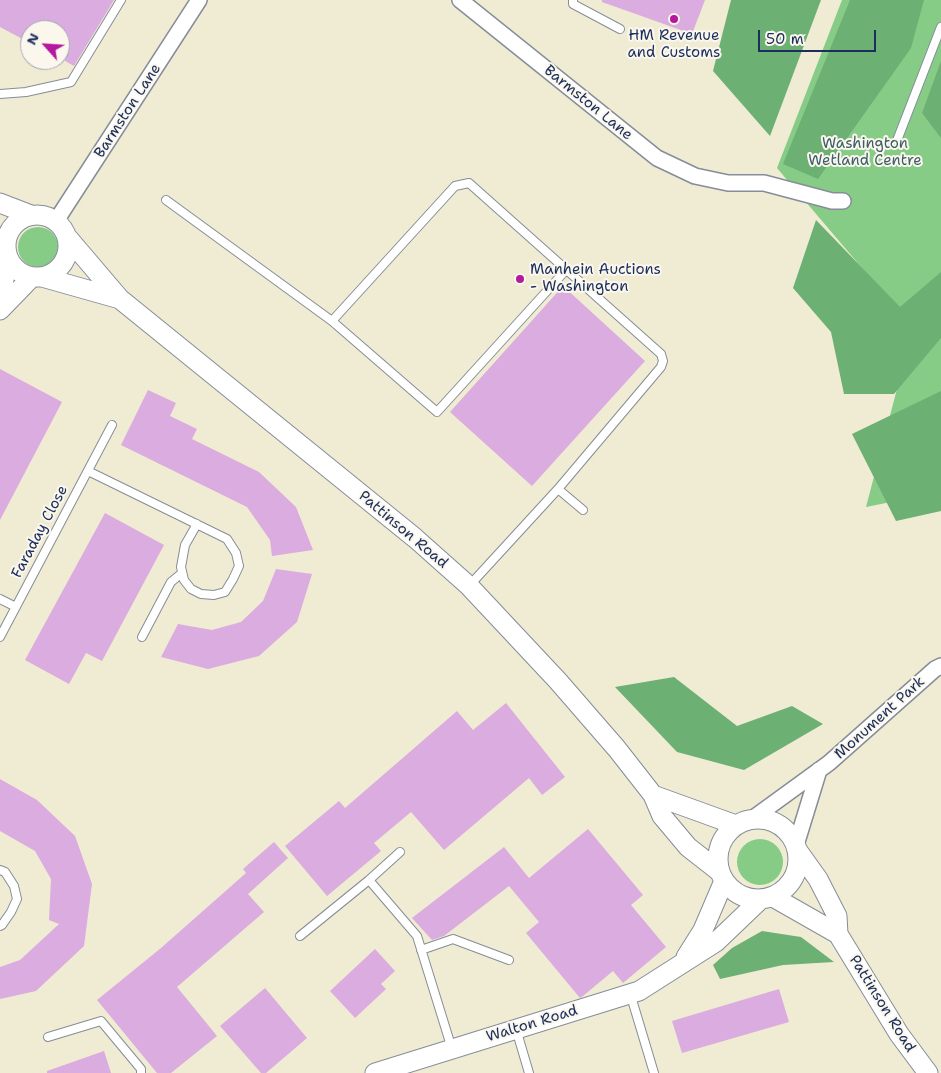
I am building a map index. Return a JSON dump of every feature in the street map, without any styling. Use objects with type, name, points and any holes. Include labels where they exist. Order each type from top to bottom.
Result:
[{"type":"street","name":"Barmston Lane","points":[[56,221],[200,0]]},
{"type":"street","name":"Barmston Lane","points":[[460,0],[657,158],[694,176],[728,183],[764,183],[832,201],[843,201]]},
{"type":"street","points":[[0,204],[31,215],[42,215],[56,221],[64,229],[68,238],[68,251],[64,263],[52,274],[37,277],[22,273],[13,266],[5,252]]},
{"type":"street","points":[[0,295],[6,241],[11,229],[18,221],[31,215]]},
{"type":"street","name":"Pattinson Road","points":[[68,238],[120,299],[415,538],[469,586],[558,681],[616,749],[653,796],[662,816],[688,847],[722,877]]},
{"type":"street","points":[[0,310],[37,277]]},
{"type":"street","name":"Pattinson Road","points":[[37,277],[120,299]]},
{"type":"street","name":"Monument Park","points":[[744,822],[829,763],[935,668],[941,666]]},
{"type":"street","name":"Monument Park","points":[[797,848],[819,770]]},
{"type":"street","points":[[653,796],[744,822],[766,819],[779,824],[789,833],[797,848],[798,865],[794,879],[785,890],[767,898],[749,899],[739,896],[722,877],[717,859],[720,846],[726,834],[744,822]]},
{"type":"street","name":"Pattinson Road","points":[[797,848],[818,879],[838,916],[838,934],[899,1034],[928,1073]]},
{"type":"street","name":"Walton Road","points":[[682,962],[703,930],[722,877]]},
{"type":"street","name":"Pattinson Road","points":[[767,898],[838,934]]},
{"type":"street","name":"Walton Road","points":[[375,1073],[395,1070],[452,1049],[639,991],[716,942],[767,898]]},
{"type":"lane","points":[[0,94],[26,92],[71,82],[120,0]]},
{"type":"lane","points":[[573,0],[574,4],[620,29]]},
{"type":"lane","points":[[898,138],[941,27]]},
{"type":"lane","points":[[332,322],[455,186],[469,183],[661,354],[663,361],[661,367],[558,489],[469,586]]},
{"type":"lane","points":[[166,200],[332,322],[437,412],[566,270]]},
{"type":"lane","name":"Faraday Close","points":[[0,637],[112,425]]},
{"type":"lane","points":[[88,471],[197,524],[227,539],[236,552],[239,566],[234,579],[225,592],[214,595],[201,594],[191,589],[184,580],[182,573],[185,545],[197,524]]},
{"type":"lane","points":[[558,489],[582,510]]},
{"type":"lane","points":[[142,637],[171,582],[182,573]]},
{"type":"lane","points":[[0,598],[16,607]]},
{"type":"lane","points":[[300,936],[369,880],[400,852]]},
{"type":"lane","points":[[0,870],[5,872],[14,886],[17,899],[11,912],[0,926]]},
{"type":"lane","points":[[369,880],[417,936],[452,1049]]},
{"type":"lane","points":[[421,950],[453,939],[509,960]]},
{"type":"lane","points":[[630,994],[654,1073]]},
{"type":"lane","points":[[48,1037],[101,1021],[141,1069],[141,1073]]},
{"type":"lane","points":[[516,1029],[529,1073]]},
{"type":"green space","points":[[731,0],[821,0],[770,136],[713,71]]},
{"type":"green space","name":"Washington Wetland Centre","points":[[842,0],[941,0],[941,492],[866,507],[913,328],[777,168]]},
{"type":"green space","points":[[850,0],[924,0],[911,48],[818,179],[783,164]]},
{"type":"green space","points":[[941,61],[941,138],[922,113]]},
{"type":"green space","points":[[816,220],[900,307],[941,272],[941,338],[894,394],[844,394],[831,332],[793,288]]},
{"type":"green space","points":[[38,227],[52,233],[58,247],[52,261],[38,267],[24,261],[18,247],[24,233]]},
{"type":"green space","points":[[941,391],[941,511],[896,521],[852,434]]},
{"type":"green space","points":[[674,677],[737,726],[792,706],[823,724],[744,770],[677,752],[615,687]]},
{"type":"green space","points":[[760,839],[773,843],[779,849],[783,862],[779,875],[773,881],[760,885],[747,881],[741,875],[737,862],[741,849],[747,843]]},
{"type":"green space","points":[[762,931],[801,937],[834,962],[783,965],[720,979],[713,965],[732,948]]},
{"type":"building","points":[[0,0],[114,0],[74,66],[70,64],[70,20],[20,20],[20,38],[0,27]]},
{"type":"building","name":"HM Revenue and Customs","points":[[602,0],[705,0],[692,34],[602,2]]},
{"type":"building","name":"Manhein Auctions - Washington","points":[[563,286],[645,361],[532,486],[450,412]]},
{"type":"building","points":[[0,369],[62,402],[0,520]]},
{"type":"building","points":[[148,390],[176,403],[170,416],[197,429],[192,439],[259,472],[296,507],[313,550],[272,556],[270,540],[247,507],[121,445]]},
{"type":"building","points":[[105,513],[164,545],[102,661],[86,653],[69,684],[25,660]]},
{"type":"building","points":[[276,569],[312,574],[297,622],[259,656],[208,669],[161,657],[178,624],[212,630],[241,622],[263,601]]},
{"type":"building","points":[[506,703],[565,777],[542,795],[529,778],[444,850],[411,812],[374,843],[381,851],[327,896],[285,846],[339,801],[345,808],[457,711],[473,730]]},
{"type":"building","points":[[0,779],[37,800],[75,836],[92,884],[84,946],[36,991],[0,999],[0,967],[20,960],[59,924],[49,920],[51,879],[35,851],[0,831]]},
{"type":"building","points":[[588,829],[643,895],[631,905],[666,947],[623,983],[613,971],[580,998],[526,933],[539,922],[509,886],[444,936],[432,940],[412,918],[504,847],[529,878]]},
{"type":"building","points":[[274,842],[288,858],[248,894],[264,912],[177,987],[217,1036],[171,1073],[157,1073],[97,1000],[161,948],[246,873],[243,869]]},
{"type":"building","points":[[375,949],[395,971],[381,984],[386,989],[355,1018],[330,991]]},
{"type":"building","points":[[265,988],[307,1038],[266,1073],[261,1073],[220,1026]]},
{"type":"building","points":[[779,989],[789,1022],[682,1053],[672,1021]]},
{"type":"building","points":[[104,1051],[111,1073],[47,1073],[47,1071]]},
{"type":"place","name":"HM Revenue and Customs","points":[[674,19]]},
{"type":"place","name":"Manhein Auctions - Washington","points":[[520,279]]}]
